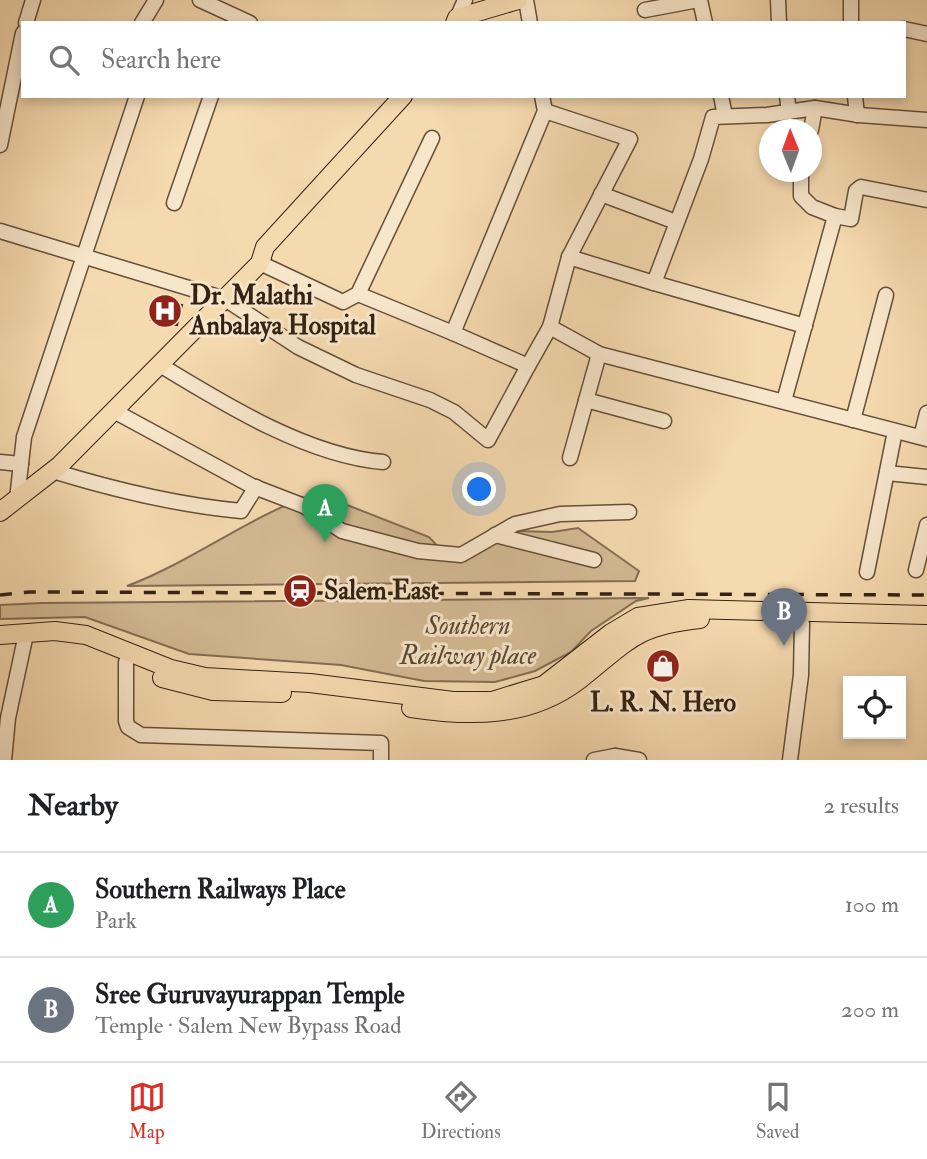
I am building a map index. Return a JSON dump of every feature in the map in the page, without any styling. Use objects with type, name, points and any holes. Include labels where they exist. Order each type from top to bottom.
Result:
[{"type":"main road","points":[[456,21],[518,0]]},
{"type":"main road","points":[[0,512],[53,471],[260,263],[265,247],[401,98]]},
{"type":"main road","points":[[0,635],[55,631],[86,635],[171,669],[205,677],[336,685],[474,701],[512,697],[544,685],[624,624],[655,612],[689,609],[927,615]]},
{"type":"main road","points":[[26,634],[92,646],[167,681],[212,691],[327,695],[452,713],[503,713],[557,694],[578,681],[630,637],[646,629],[699,619],[927,625]]},
{"type":"street","points":[[27,21],[33,0]]},
{"type":"street","points":[[143,21],[156,0]]},
{"type":"street","points":[[200,0],[243,21]]},
{"type":"street","points":[[456,21],[465,0]]},
{"type":"street","points":[[526,0],[530,21]]},
{"type":"street","points":[[645,10],[699,0],[704,21]]},
{"type":"street","points":[[778,0],[779,21]]},
{"type":"street","points":[[851,0],[851,21]]},
{"type":"street","points":[[906,29],[927,34]]},
{"type":"street","points":[[0,145],[21,43]]},
{"type":"street","points":[[17,499],[24,437],[136,98]]},
{"type":"street","points":[[174,203],[210,98]]},
{"type":"street","points":[[721,98],[725,116]]},
{"type":"street","points":[[787,98],[789,112]]},
{"type":"street","points":[[855,98],[857,115]]},
{"type":"street","points":[[0,231],[225,299],[298,348],[356,375],[430,400],[454,412],[488,440],[550,327],[569,257],[630,139],[544,104],[453,333]]},
{"type":"street","points":[[813,119],[815,108]]},
{"type":"street","points":[[654,283],[701,159],[713,117],[815,108],[857,115],[927,120]]},
{"type":"street","points":[[260,263],[343,302],[358,294],[432,138]]},
{"type":"street","points":[[801,182],[801,196],[811,206],[851,219],[856,191],[861,187],[927,200]]},
{"type":"street","points":[[601,194],[676,222]]},
{"type":"street","points":[[784,401],[835,216]]},
{"type":"street","points":[[569,257],[805,326]]},
{"type":"street","points":[[358,294],[528,366]]},
{"type":"street","points":[[853,420],[886,295]]},
{"type":"street","points":[[550,327],[599,354],[924,438],[927,413]]},
{"type":"street","points":[[570,457],[599,354]]},
{"type":"street","points":[[160,365],[212,397],[280,430],[354,459],[383,462]]},
{"type":"street","points":[[586,400],[664,421]]},
{"type":"street","points":[[114,411],[256,487],[304,506],[342,531],[418,551],[461,555],[515,524],[560,514],[629,512]]},
{"type":"street","points":[[867,572],[895,431]]},
{"type":"street","points":[[0,462],[21,464]]},
{"type":"street","points":[[53,471],[123,492],[198,507],[241,511],[256,487]]},
{"type":"street","points":[[887,473],[927,477]]},
{"type":"street","points":[[916,570],[927,525]]},
{"type":"street","points":[[495,535],[594,560]]},
{"type":"street","points":[[790,760],[800,675],[802,623]]},
{"type":"street","points":[[3,756],[8,718],[26,634]]},
{"type":"street","points":[[126,662],[126,721],[128,727],[141,735],[381,743],[381,760]]},
{"type":"street","points":[[594,760],[639,760]]},
{"type":"green space","points":[[309,496],[342,503],[429,537],[449,558],[516,531],[552,532],[578,528],[639,571],[635,581],[127,586],[173,565],[285,505]]},
{"type":"green space","name":"Southern Railway place","points":[[649,598],[636,601],[591,631],[571,652],[535,671],[495,682],[424,681],[341,665],[189,654],[85,617],[0,619],[0,605],[42,603]]},
{"type":"building","points":[[155,299],[182,305],[177,325],[151,320]]},
{"type":"railway","points":[[0,595],[30,592],[927,595]]},
{"type":"place","name":"Dr. Malathi Anbalaya Hospital","points":[[165,311]]},
{"type":"place","name":"Southern Railways Place","points":[[325,542]]},
{"type":"place","name":"Salem East","points":[[300,591]]},
{"type":"place","name":"Sree Guruvayurappan Temple","points":[[784,646]]},
{"type":"place","name":"L. R. N. Hero","points":[[663,666]]}]
